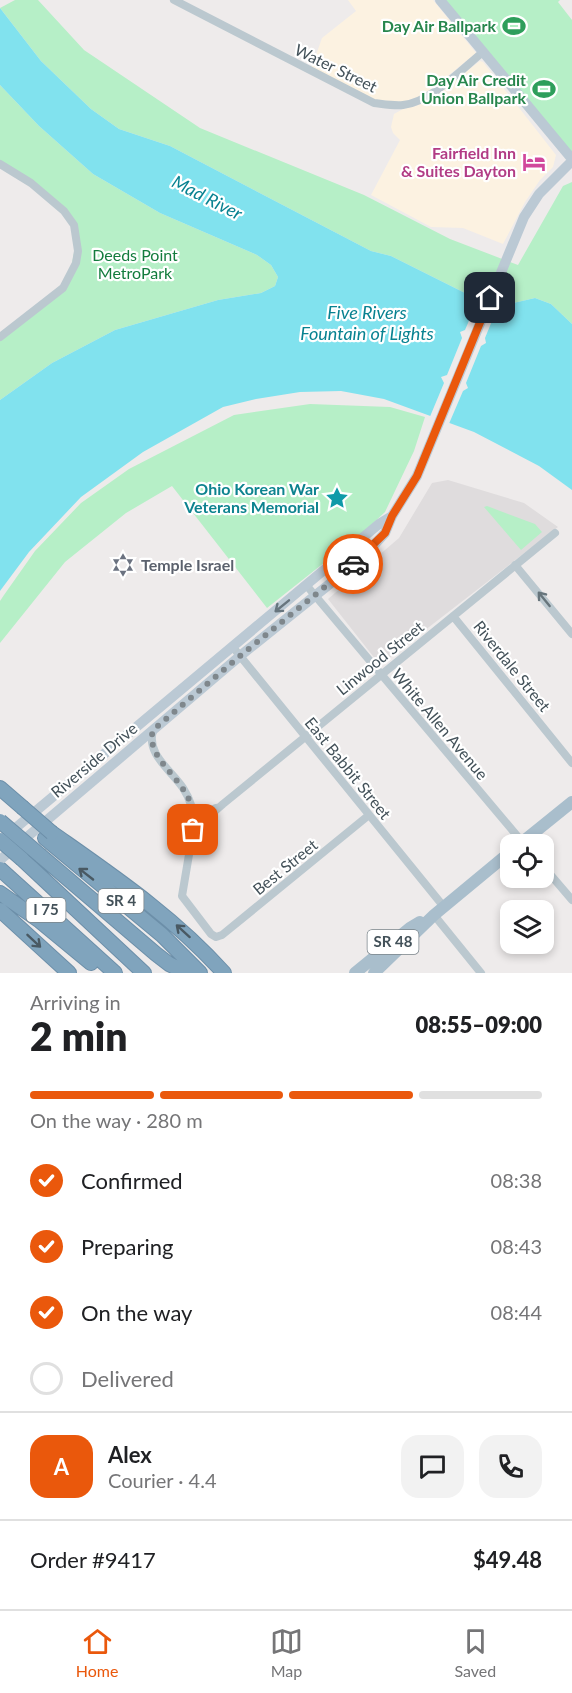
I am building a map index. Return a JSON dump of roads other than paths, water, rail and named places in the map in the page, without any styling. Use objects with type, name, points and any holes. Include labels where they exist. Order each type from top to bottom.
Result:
[{"type":"highway","points":[[0,788],[48,835],[162,913],[201,948],[224,973]]},
{"type":"highway","points":[[0,793],[20,809]]},
{"type":"highway","points":[[0,821],[156,954],[169,964],[194,971]]},
{"type":"highway","name":"SR 4","points":[[48,835],[162,935],[194,971]]},
{"type":"highway","name":"I 75","points":[[0,840],[144,973]]},
{"type":"highway","name":"I 75","points":[[3,871],[115,973]]},
{"type":"highway","points":[[0,893],[40,921],[97,968],[107,973]]},
{"type":"highway","points":[[0,910],[69,973]]},
{"type":"main road","points":[[440,0],[572,160]]},
{"type":"main road","name":"Riverside Drive","points":[[0,860],[240,656],[374,546],[385,533],[392,516],[411,488],[524,218],[535,200],[572,160]]},
{"type":"main road","name":"Riverside Drive","points":[[0,840],[379,524],[392,516]]},
{"type":"main road","points":[[534,834],[572,801]]},
{"type":"main road","name":"SR 48","points":[[375,973],[439,911],[500,860]]},
{"type":"main road","name":"SR 48","points":[[355,973],[410,928],[439,911]]},
{"type":"street","name":"Water Street","points":[[174,0],[374,103],[404,105],[434,93],[483,52]]},
{"type":"street","points":[[0,164],[31,183],[64,211],[74,225],[77,238],[76,263],[63,288],[0,337]]},
{"type":"street","name":"Linwood Street","points":[[193,830],[555,533]]},
{"type":"street","points":[[515,565],[572,634]]},
{"type":"street","name":"White Allen Avenue","points":[[307,586],[514,834]]},
{"type":"street","name":"Riverdale Street","points":[[453,616],[572,763]]},
{"type":"street","name":"East Babbit Street","points":[[232,646],[369,815],[481,973]]},
{"type":"street","points":[[153,730],[151,738],[153,748],[185,790],[193,809],[193,830]]},
{"type":"street","name":"Linwood Street","points":[[193,809],[209,811],[223,804]]},
{"type":"street","name":"Best Street","points":[[193,830],[182,896],[211,934],[216,937],[222,935],[369,815]]},
{"type":"street","points":[[554,879],[572,900]]},
{"type":"water","points":[[0,8],[41,61],[91,109],[119,129],[170,146],[371,251],[391,256],[469,295],[509,304],[535,298],[551,304],[572,324],[572,490],[539,466],[474,432],[384,399],[341,391],[300,392],[256,399],[223,407],[143,452],[81,497],[29,552],[0,591],[0,400],[52,363],[115,330],[218,300],[261,293],[275,286],[278,277],[271,265],[257,255],[160,213],[93,174],[39,126],[0,85]]},
{"type":"place","name":"Day Air Ballpark","points":[[514,26]]},
{"type":"place","name":"Day Air Credit Union Ballpark","points":[[544,89]]},
{"type":"place","name":"Fairfield Inn & Suites Dayton","points":[[534,162]]},
{"type":"place","name":"Ohio Korean War Veterans Memorial","points":[[337,498]]},
{"type":"place","name":"Temple Israel","points":[[123,565]]},
{"type":"water label","name":"Mad River","points":[[207,198]]},
{"type":"water label","name":"Five Rivers Fountain of Lights","points":[[367,323]]},
{"type":"park label","name":"Deeds Point MetroPark","points":[[135,264]]}]
